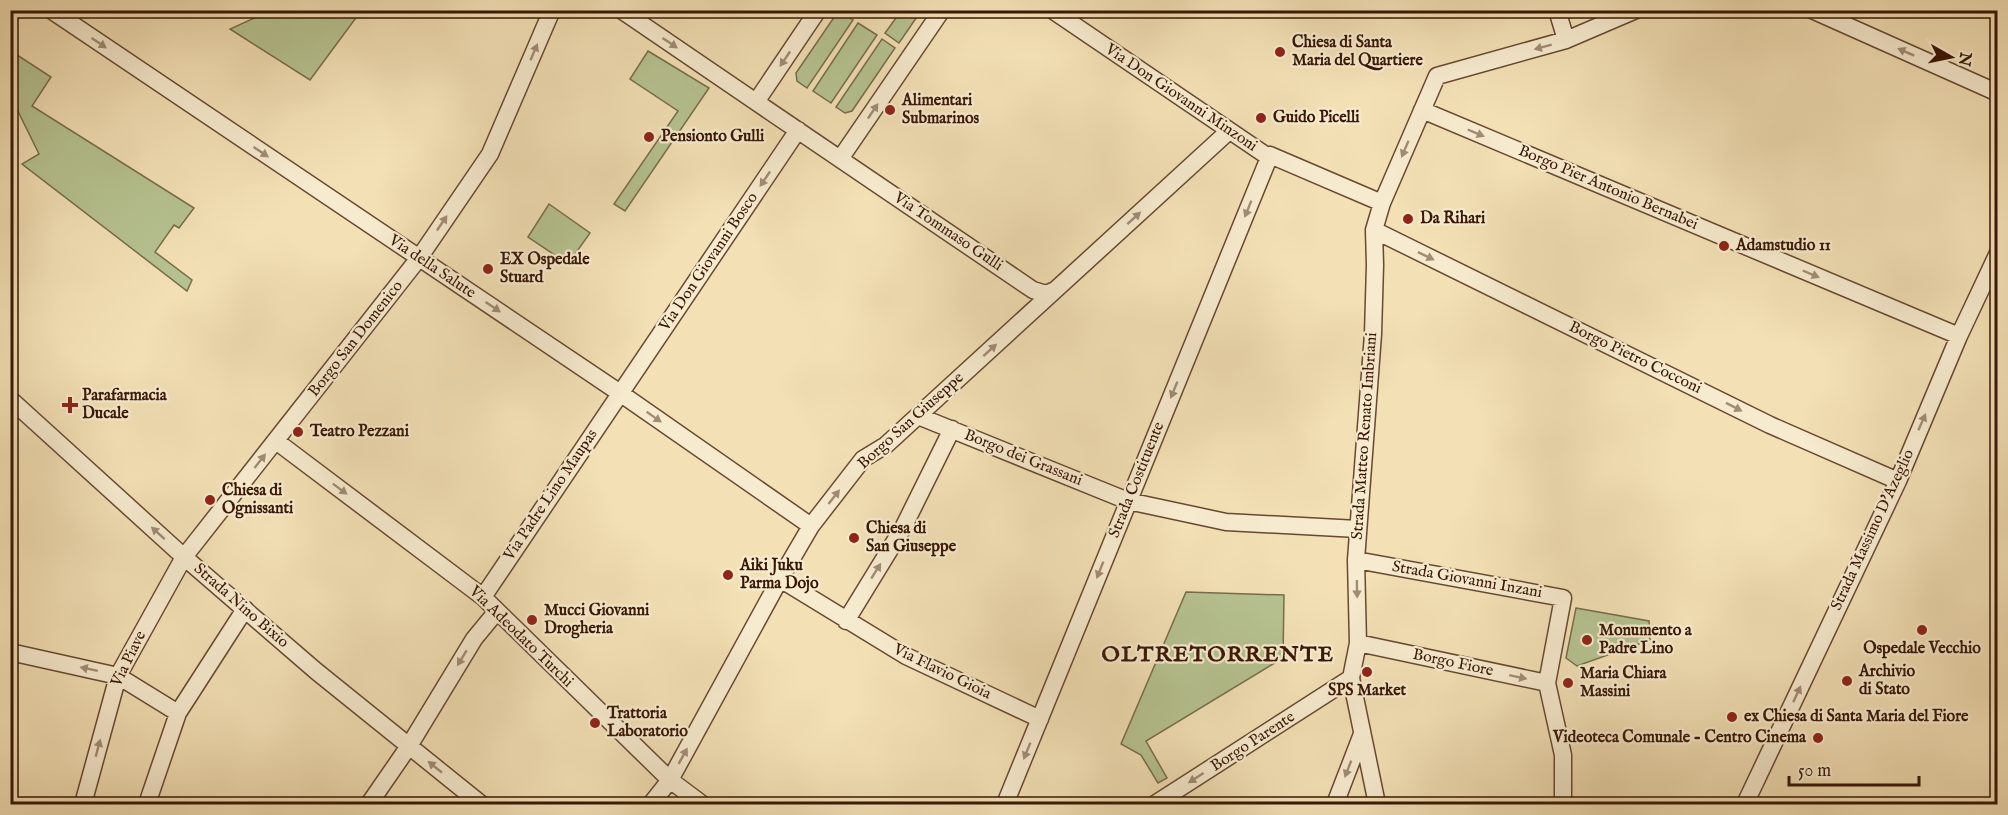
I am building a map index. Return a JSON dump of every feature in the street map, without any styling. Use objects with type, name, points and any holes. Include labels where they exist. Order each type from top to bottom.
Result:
[{"type":"street","points":[[10,14],[15,10]]},
{"type":"street","name":"Via della Salute","points":[[51,10],[620,393],[812,526]]},
{"type":"street","name":"Borgo San Domenico","points":[[184,556],[419,258],[490,154],[552,10]]},
{"type":"street","points":[[621,10],[756,102],[818,10]]},
{"type":"street","points":[[840,159],[942,10]]},
{"type":"street","name":"Via Don Giovanni Minzoni","points":[[1052,10],[1266,156],[1270,155],[1382,203]]},
{"type":"street","points":[[1557,10],[1566,40],[1636,10]]},
{"type":"street","points":[[1812,10],[1998,93]]},
{"type":"street","name":"Strada Matteo Renato Imbriani","points":[[1377,804],[1351,678],[1358,643],[1356,560],[1373,334],[1374,230],[1382,203],[1437,76],[1566,40]]},
{"type":"street","name":"Via Tommaso Gulli","points":[[756,102],[1033,290],[1046,294],[1058,288]]},
{"type":"street","name":"Borgo Pier Antonio Bernabei","points":[[1422,110],[1959,336]]},
{"type":"street","name":"Via Don Giovanni Bosco","points":[[620,393],[798,130]]},
{"type":"street","name":"Borgo San Giuseppe","points":[[651,804],[670,780],[780,579],[812,526],[863,459],[886,445],[1230,131]]},
{"type":"street","name":"Strada Costituente","points":[[1005,804],[1270,155]]},
{"type":"street","name":"Borgo Pietro Cocconi","points":[[1374,230],[1770,425],[1898,481]]},
{"type":"street","name":"Strada Massimo D'Azeglio","points":[[1745,804],[1898,481],[1959,336],[1998,253]]},
{"type":"street","name":"Via Padre Lino Maupas","points":[[483,597],[620,393]]},
{"type":"street","name":"Strada Nino Bixio","points":[[10,399],[316,671],[480,804]]},
{"type":"street","name":"Borgo dei Grassani","points":[[918,416],[1128,501],[1226,522],[1358,530]]},
{"type":"street","points":[[846,621],[903,528],[952,429]]},
{"type":"street","name":"Via Adeodato Turchi","points":[[276,441],[483,597],[670,780],[702,804]]},
{"type":"street","name":"Via Piave","points":[[83,804],[118,675],[184,556]]},
{"type":"street","name":"Strada Giovanni Inzani","points":[[1356,560],[1563,598],[1547,683]]},
{"type":"street","name":"Via Flavio Gioia","points":[[780,579],[906,656],[1040,719]]},
{"type":"street","points":[[147,804],[178,713],[245,609]]},
{"type":"street","points":[[369,804],[409,746],[474,639],[497,611]]},
{"type":"street","name":"Borgo Fiore","points":[[1358,643],[1547,683]]},
{"type":"street","points":[[10,652],[118,675],[178,713]]},
{"type":"street","name":"Borgo Parente","points":[[1155,804],[1351,678]]},
{"type":"street","points":[[1547,683],[1563,755],[1563,804]]},
{"type":"street","points":[[1335,804],[1362,733]]},
{"type":"green space","points":[[839,10],[853,20],[807,88],[797,81],[796,73]]},
{"type":"green space","points":[[270,11],[361,11],[310,80],[230,29]]},
{"type":"green space","points":[[901,11],[921,11],[899,43],[885,33]]},
{"type":"green space","points":[[858,23],[877,35],[831,103],[813,91]]},
{"type":"green space","points":[[882,39],[895,48],[852,111],[845,113],[836,107]]},
{"type":"green space","points":[[11,51],[51,77],[32,106],[194,208],[179,228],[174,225],[155,252],[192,280],[187,291],[22,164],[39,154],[11,97]]},
{"type":"green space","points":[[648,51],[709,88],[625,211],[614,204],[678,111],[630,79]]},
{"type":"green space","points":[[549,204],[590,233],[568,264],[528,237]]},
{"type":"green space","points":[[1186,592],[1284,595],[1283,658],[1146,741],[1167,778],[1158,783],[1141,755],[1121,744]]},
{"type":"green space","points":[[1576,608],[1649,621],[1650,640],[1577,666],[1566,658]]},
{"type":"place","name":"Chiesa di Santa Maria del Quartiere","points":[[1280,52]]},
{"type":"place","name":"Alimentari Submarinos","points":[[890,110]]},
{"type":"place","name":"Guido Picelli","points":[[1261,118]]},
{"type":"place","name":"Pensionto Gulli","points":[[649,137]]},
{"type":"place","name":"Da Rihari","points":[[1408,219]]},
{"type":"place","name":"Adamstudio 11","points":[[1724,246]]},
{"type":"place","name":"EX Ospedale Stuard","points":[[488,269]]},
{"type":"place","name":"Parafarmacia Ducale","points":[[70,405]]},
{"type":"place","name":"Teatro Pezzani","points":[[298,432]]},
{"type":"place","name":"Chiesa di Ognissanti","points":[[210,500]]},
{"type":"place","name":"Chiesa di San Giuseppe","points":[[854,538]]},
{"type":"place","name":"Aiki Juku Parma Dojo","points":[[728,575]]},
{"type":"place","name":"Mucci Giovanni Drogheria","points":[[532,620]]},
{"type":"place","name":"Ospedale Vecchio","points":[[1922,630]]},
{"type":"place","name":"Monumento a Padre Lino","points":[[1587,640]]},
{"type":"place","name":"SPS Market","points":[[1367,672]]},
{"type":"place","name":"Archivio di Stato","points":[[1847,681]]},
{"type":"place","name":"Maria Chiara Massini","points":[[1568,683]]},
{"type":"place","name":"ex Chiesa di Santa Maria del Fiore","points":[[1732,717]]},
{"type":"place","name":"Trattoria Laboratorio","points":[[595,723]]},
{"type":"place","name":"Videoteca Comunale - Centro Cinema","points":[[1818,738]]},
{"type":"district","name":"OLTRETORRENTE","points":[[1218,655]]}]
